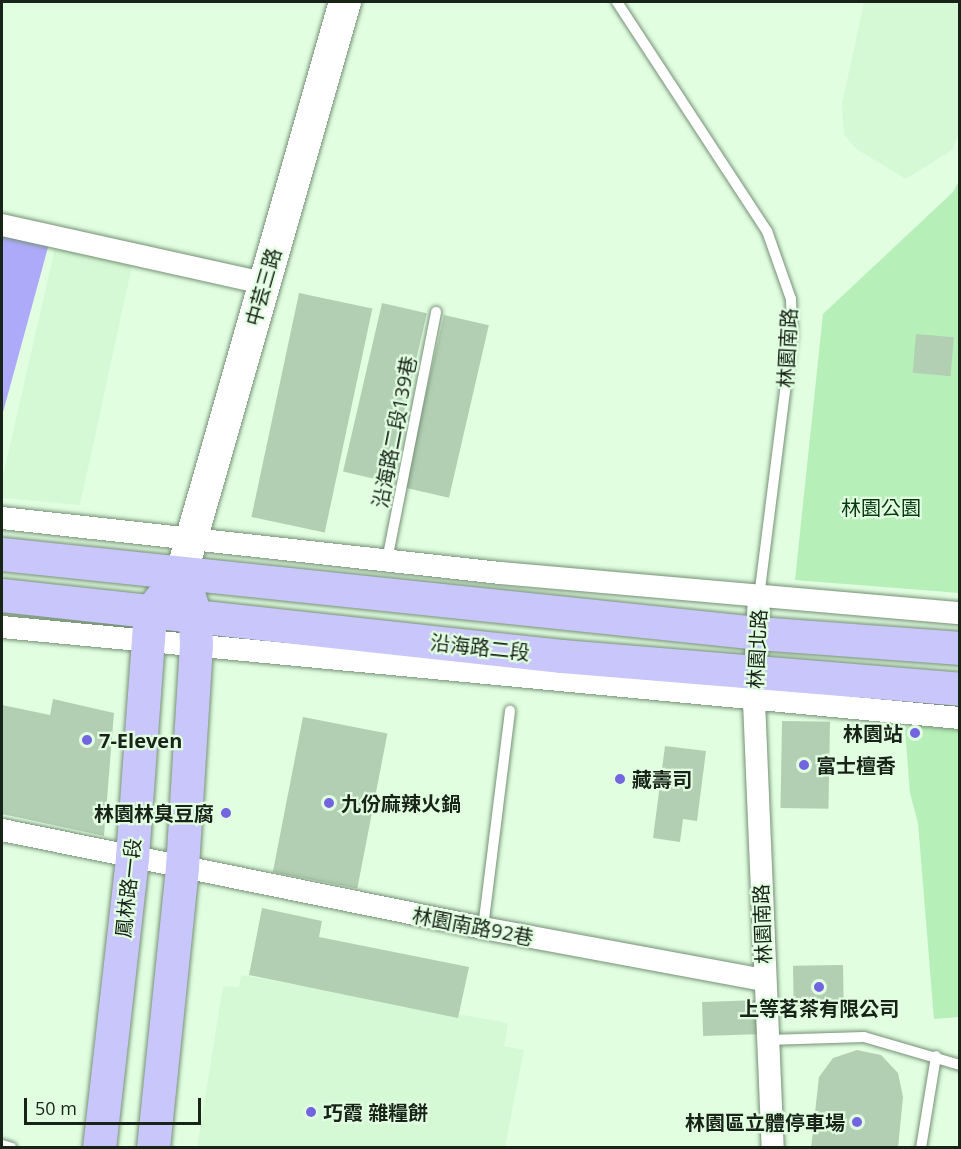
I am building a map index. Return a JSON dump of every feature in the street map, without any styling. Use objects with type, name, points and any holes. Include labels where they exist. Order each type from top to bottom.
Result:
[{"type":"main road","points":[[2,554],[757,633],[960,648]]},
{"type":"main road","points":[[150,627],[182,572]]},
{"type":"main road","points":[[153,1148],[182,867],[195,631],[182,572]]},
{"type":"main road","name":"沿海路二段","points":[[2,595],[150,627],[754,688],[960,689]]},
{"type":"main road","name":"鳳林路一段","points":[[99,1148],[132,857],[150,627]]},
{"type":"street","name":"中芸三路","points":[[182,572],[345,2]]},
{"type":"street","points":[[2,225],[264,283]]},
{"type":"street","points":[[2,519],[193,536],[387,560],[759,597],[960,613]]},
{"type":"street","name":"林園北路","points":[[754,688],[759,597]]},
{"type":"street","name":"沿海路二段","points":[[2,627],[150,627]]},
{"type":"street","name":"沿海路二段","points":[[754,688],[960,718]]},
{"type":"street","name":"林園南路","points":[[754,688],[764,980],[773,1148]]},
{"type":"street","name":"林園南路92巷","points":[[2,830],[483,928],[764,980]]},
{"type":"lane","name":"林園南路","points":[[616,2],[767,231],[791,299],[792,336],[759,597]]},
{"type":"lane","name":"沿海路二段139巷","points":[[387,560],[436,312]]},
{"type":"lane","points":[[483,928],[510,711]]},
{"type":"lane","points":[[767,1040],[864,1037],[936,1056],[960,1065]]},
{"type":"lane","points":[[921,1148],[936,1056]]},
{"type":"lane","points":[[2,1145],[12,1148]]},
{"type":"shaded area","points":[[864,2],[959,2],[959,134],[952,150],[906,179],[858,150],[844,135],[842,104]]},
{"type":"shaded area","points":[[60,226],[137,243],[80,505],[2,498],[2,480]]},
{"type":"shaded area","points":[[2,229],[50,240],[2,416]]},
{"type":"shaded area","points":[[241,975],[508,1023],[504,1046],[524,1050],[505,1147],[197,1148],[223,986],[239,987]]},
{"type":"green space","name":"林園公園","points":[[959,181],[959,593],[795,580],[823,314],[953,192]]},
{"type":"green space","points":[[912,724],[959,727],[959,1017],[934,1019],[918,823],[910,793],[905,730]]},
{"type":"building","points":[[299,293],[372,309],[325,533],[251,517]]},
{"type":"building","points":[[382,303],[427,313],[388,482],[343,472]]},
{"type":"building","points":[[444,315],[489,325],[449,498],[404,487]]},
{"type":"building","points":[[916,334],[954,337],[950,376],[913,373]]},
{"type":"building","points":[[53,699],[114,713],[104,836],[2,814],[2,705],[50,715]]},
{"type":"building","name":"九份麻辣火鍋","points":[[303,717],[387,733],[357,889],[273,872]]},
{"type":"building","name":"富士檀香","points":[[782,721],[830,722],[828,809],[780,808]]},
{"type":"building","points":[[665,746],[706,751],[697,821],[683,819],[680,842],[653,838]]},
{"type":"building","points":[[262,908],[322,921],[319,937],[469,967],[458,1018],[249,975]]},
{"type":"building","name":"上等茗茶有限公司","points":[[843,965],[844,1008],[794,1009],[793,966]]},
{"type":"building","points":[[760,1000],[761,1034],[703,1036],[702,1002]]},
{"type":"building","name":"林園區立體停車場","points":[[857,1050],[881,1055],[898,1073],[903,1097],[898,1148],[811,1148],[819,1077],[833,1058]]},
{"type":"place","name":"林園站","points":[[915,733]]},
{"type":"place","name":"7-Eleven","points":[[87,740]]},
{"type":"place","name":"富士檀香","points":[[804,765]]},
{"type":"place","name":"藏壽司","points":[[620,779]]},
{"type":"place","name":"九份麻辣火鍋","points":[[329,803]]},
{"type":"place","name":"林園林臭豆腐","points":[[226,813]]},
{"type":"place","name":"上等茗茶有限公司","points":[[819,987]]},
{"type":"place","name":"巧霞 雜糧餅","points":[[311,1112]]},
{"type":"place","name":"林園區立體停車場","points":[[857,1122]]}]
